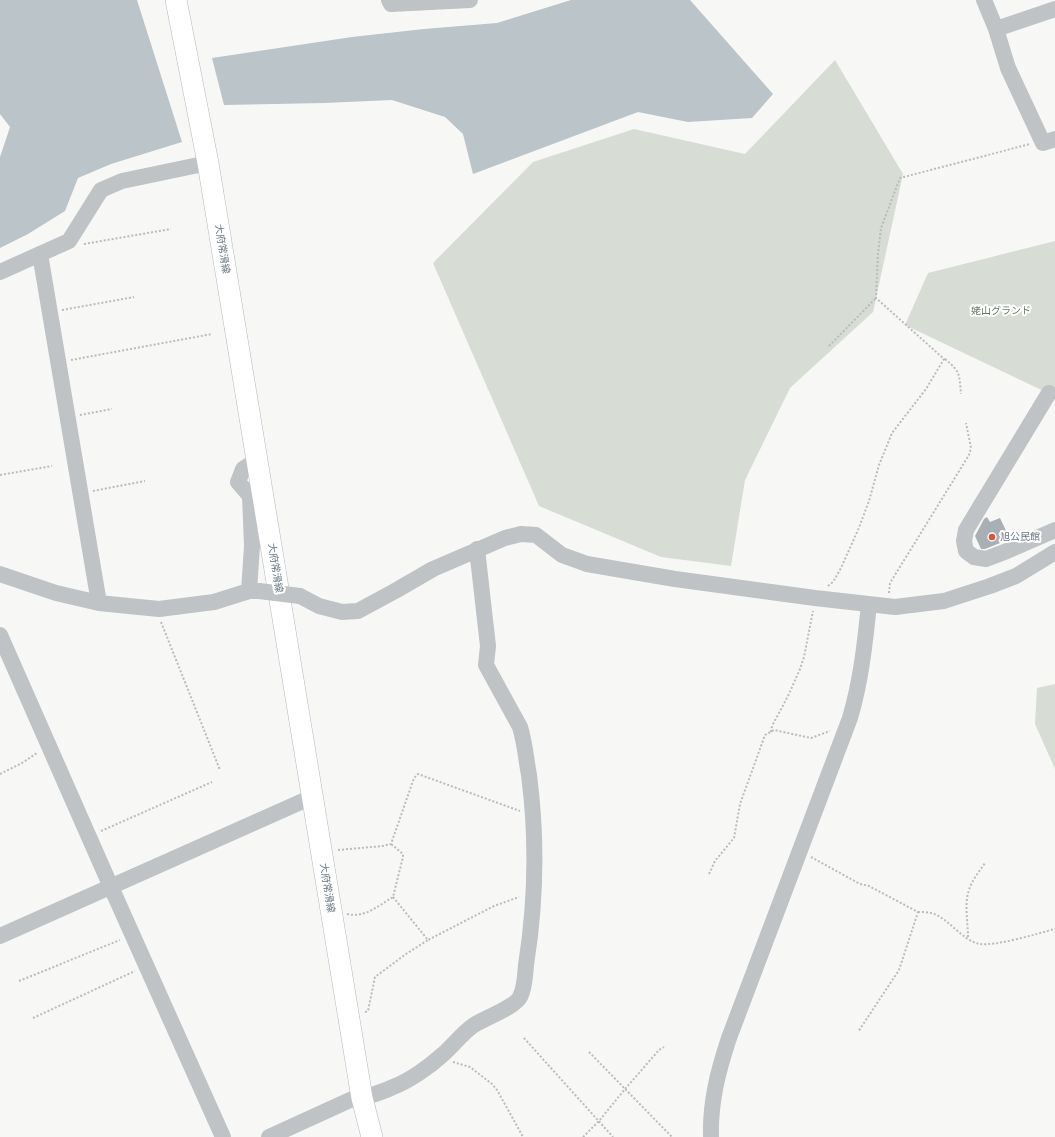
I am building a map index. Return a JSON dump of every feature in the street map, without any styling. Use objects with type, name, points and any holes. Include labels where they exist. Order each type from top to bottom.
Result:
[{"type":"main road","name":"大府常滑線","points":[[176,0],[208,163],[361,1096],[372,1137]]},
{"type":"street","points":[[390,0],[391,4],[470,0]]},
{"type":"street","points":[[984,0],[996,29],[1008,68],[1049,140]]},
{"type":"street","points":[[996,29],[1055,9]]},
{"type":"street","points":[[0,272],[69,241],[101,190],[122,181],[208,163]]},
{"type":"street","points":[[40,254],[99,603]]},
{"type":"street","points":[[1049,393],[966,530],[964,541],[966,551],[974,557],[986,559],[1055,530]]},
{"type":"street","points":[[254,591],[250,496],[238,482],[242,468],[257,460]]},
{"type":"street","points":[[0,574],[56,593],[99,603],[159,609],[214,602],[254,591],[300,596],[319,606],[342,612],[358,611],[433,569],[477,549],[520,534],[536,535],[562,555],[587,564],[675,578],[895,608],[944,601],[1016,576],[1055,552]]},
{"type":"street","points":[[269,1137],[361,1096],[394,1087],[429,1066],[443,1055],[464,1032],[490,1016],[507,1008],[520,998],[523,989],[531,936],[534,853],[532,801],[523,738],[520,727],[486,665],[488,646],[477,549]]},
{"type":"street","points":[[710,1137],[711,1110],[714,1088],[728,1038],[800,851],[855,700],[860,680],[870,604]]},
{"type":"street","points":[[0,635],[110,887],[223,1137]]},
{"type":"street","points":[[0,936],[312,797]]},
{"type":"path","points":[[829,346],[876,298],[881,228],[900,178],[1049,140]]},
{"type":"path","points":[[69,241],[78,244],[171,229]]},
{"type":"path","points":[[50,312],[134,297]]},
{"type":"path","points":[[876,298],[956,368],[959,375],[961,394]]},
{"type":"path","points":[[58,362],[212,334]]},
{"type":"path","points":[[771,732],[772,726],[788,696],[804,657],[818,598],[833,582],[841,568],[869,501],[879,465],[892,433],[926,389],[944,359]]},
{"type":"path","points":[[68,418],[112,409]]},
{"type":"path","points":[[887,606],[890,583],[969,454],[971,448],[966,423]]},
{"type":"path","points":[[0,475],[52,466]]},
{"type":"path","points":[[81,493],[145,481]]},
{"type":"path","points":[[159,609],[158,616],[220,770]]},
{"type":"path","points":[[709,874],[716,861],[734,838],[740,804],[765,736],[774,730],[811,738],[839,727],[846,728]]},
{"type":"path","points":[[0,774],[22,763],[48,745]]},
{"type":"path","points":[[391,844],[414,778],[418,774],[533,814]]},
{"type":"path","points":[[89,837],[212,782]]},
{"type":"path","points":[[336,850],[391,844]]},
{"type":"path","points":[[331,911],[354,916],[361,915],[372,911],[393,897],[403,854],[391,844]]},
{"type":"path","points":[[800,851],[860,884],[869,886],[918,912],[930,912],[938,916],[972,942],[980,944],[992,943],[1055,929]]},
{"type":"path","points":[[968,938],[968,891],[985,863]]},
{"type":"path","points":[[361,1011],[364,1013],[368,1010],[375,978],[428,940],[512,899],[533,895]]},
{"type":"path","points":[[393,897],[428,940]]},
{"type":"path","points":[[858,1032],[899,970],[918,912]]},
{"type":"path","points":[[19,981],[132,935]]},
{"type":"path","points":[[33,1018],[146,966]]},
{"type":"path","points":[[524,1038],[613,1137]]},
{"type":"path","points":[[583,1137],[599,1121],[659,1050],[664,1047]]},
{"type":"path","points":[[589,1052],[672,1137]]},
{"type":"path","points":[[443,1055],[454,1063],[470,1068],[492,1084],[497,1090],[523,1137]]},
{"type":"green space","points":[[835,60],[903,174],[873,312],[790,388],[745,480],[731,566],[661,557],[539,506],[433,263],[533,162],[634,129],[745,154]]},
{"type":"green space","name":"姥山グランド","points":[[1055,241],[1055,394],[1052,395],[905,325],[928,273]]},
{"type":"green space","points":[[1055,684],[1055,769],[1035,724],[1037,688]]},
{"type":"shaded area","points":[[0,0],[137,0],[182,142],[111,164],[78,178],[65,211],[28,234],[0,248],[0,157],[10,127],[0,114]]},
{"type":"shaded area","points":[[571,0],[690,0],[773,94],[752,118],[688,122],[638,112],[473,174],[463,134],[445,117],[392,100],[224,105],[212,58],[352,37],[497,23]]},
{"type":"building","name":"旭公民館","points":[[987,517],[990,522],[1000,518],[1010,539],[985,549],[981,549],[975,536],[984,519]]},
{"type":"place","name":"旭公民館","points":[[992,537]]}]
